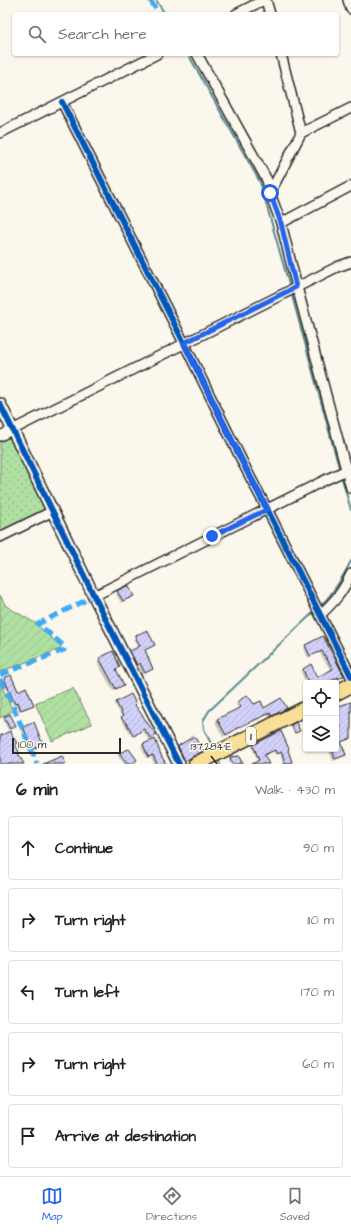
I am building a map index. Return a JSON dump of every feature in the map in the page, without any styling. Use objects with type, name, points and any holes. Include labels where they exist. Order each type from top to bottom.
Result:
[{"type":"main road","points":[[339,691],[351,685]]},
{"type":"main road","name":"1","points":[[196,764],[303,710]]},
{"type":"street","points":[[240,12],[265,0],[269,12]]},
{"type":"street","points":[[348,0],[351,9]]},
{"type":"street","points":[[0,133],[153,56]]},
{"type":"street","points":[[198,56],[267,180],[281,223],[296,287],[348,469],[351,488]]},
{"type":"street","points":[[282,56],[301,133]]},
{"type":"street","points":[[62,102],[351,676]]},
{"type":"street","points":[[270,193],[301,133],[351,108]]},
{"type":"street","points":[[281,223],[351,186]]},
{"type":"street","points":[[0,436],[337,266],[351,262]]},
{"type":"street","points":[[0,404],[94,596],[179,764]]},
{"type":"street","points":[[94,596],[348,469]]},
{"type":"street","points":[[0,537],[53,511]]},
{"type":"street","points":[[320,615],[334,603],[346,585],[351,574]]},
{"type":"green space","points":[[9,435],[46,512],[0,534],[0,440]]},
{"type":"green space","points":[[0,595],[6,606],[35,623],[61,646],[60,649],[0,672]]},
{"type":"green space","points":[[0,683],[13,711],[0,718]]},
{"type":"green space","points":[[73,688],[92,724],[52,741],[35,703]]},
{"type":"building","points":[[128,585],[134,596],[123,601],[117,591]]},
{"type":"building","points":[[147,630],[155,645],[145,650],[153,669],[145,673],[140,663],[137,665],[130,651],[140,646],[135,636]]},
{"type":"building","points":[[323,636],[344,676],[332,680],[307,680],[303,669],[311,664],[317,677],[333,669],[322,651],[310,656],[305,645]]},
{"type":"building","points":[[113,651],[120,667],[116,669],[124,685],[116,689],[99,658]]},
{"type":"building","points":[[11,675],[18,691],[26,687],[34,705],[21,710],[18,702],[15,704],[4,678]]},
{"type":"building","points":[[131,694],[136,704],[135,705],[156,735],[151,739],[144,729],[134,736],[121,718],[123,716],[116,702]]},
{"type":"building","points":[[247,695],[254,704],[261,701],[264,708],[281,698],[287,708],[272,716],[270,713],[235,729],[226,735],[217,719],[241,707],[237,702]]},
{"type":"building","points":[[351,702],[351,738],[341,742],[346,755],[335,759],[333,752],[339,752],[339,729],[341,728],[339,723],[339,706]]},
{"type":"building","points":[[10,714],[16,726],[10,729],[4,717]]},
{"type":"building","points":[[34,722],[43,745],[33,749],[23,727]]},
{"type":"building","points":[[296,722],[300,731],[295,733],[291,725]]},
{"type":"building","points":[[10,731],[17,743],[15,744],[19,752],[18,753],[24,764],[0,764],[0,736]]},
{"type":"building","points":[[281,731],[289,749],[292,762],[285,764],[282,752],[277,754],[275,750],[264,755],[269,764],[252,764],[259,760],[253,745]]},
{"type":"building","points":[[194,736],[203,751],[185,761],[178,746]]},
{"type":"building","points":[[155,739],[166,764],[157,764],[153,755],[148,757],[143,744]]},
{"type":"building","points":[[129,749],[137,760],[132,764],[127,764],[119,753]]},
{"type":"building","points":[[62,756],[66,764],[43,764]]},
{"type":"building","points":[[239,756],[242,764],[232,764],[230,757]]},
{"type":"waterway","points":[[156,0],[164,12]]},
{"type":"waterway","points":[[189,56],[260,182],[290,288]]},
{"type":"waterway","points":[[291,292],[340,471]]},
{"type":"waterway","points":[[341,475],[351,510]]},
{"type":"waterway","points":[[319,607],[333,591],[351,561]]},
{"type":"waterway","points":[[214,750],[204,729],[203,721],[209,711],[316,610]]},
{"type":"waterway","points":[[218,759],[220,764]]},
{"type":"marked path","points":[[150,0],[158,12]]},
{"type":"marked path","points":[[0,675],[64,650],[65,647],[38,624],[94,596]]},
{"type":"marked path","points":[[0,679],[9,696],[37,764]]},
{"type":"cycle path","points":[[62,102],[351,676]]},
{"type":"cycle path","points":[[0,404],[94,596],[179,764]]},
{"type":"route","points":[[212,536],[268,509],[246,469],[184,343],[296,287],[281,223],[270,193]]}]
